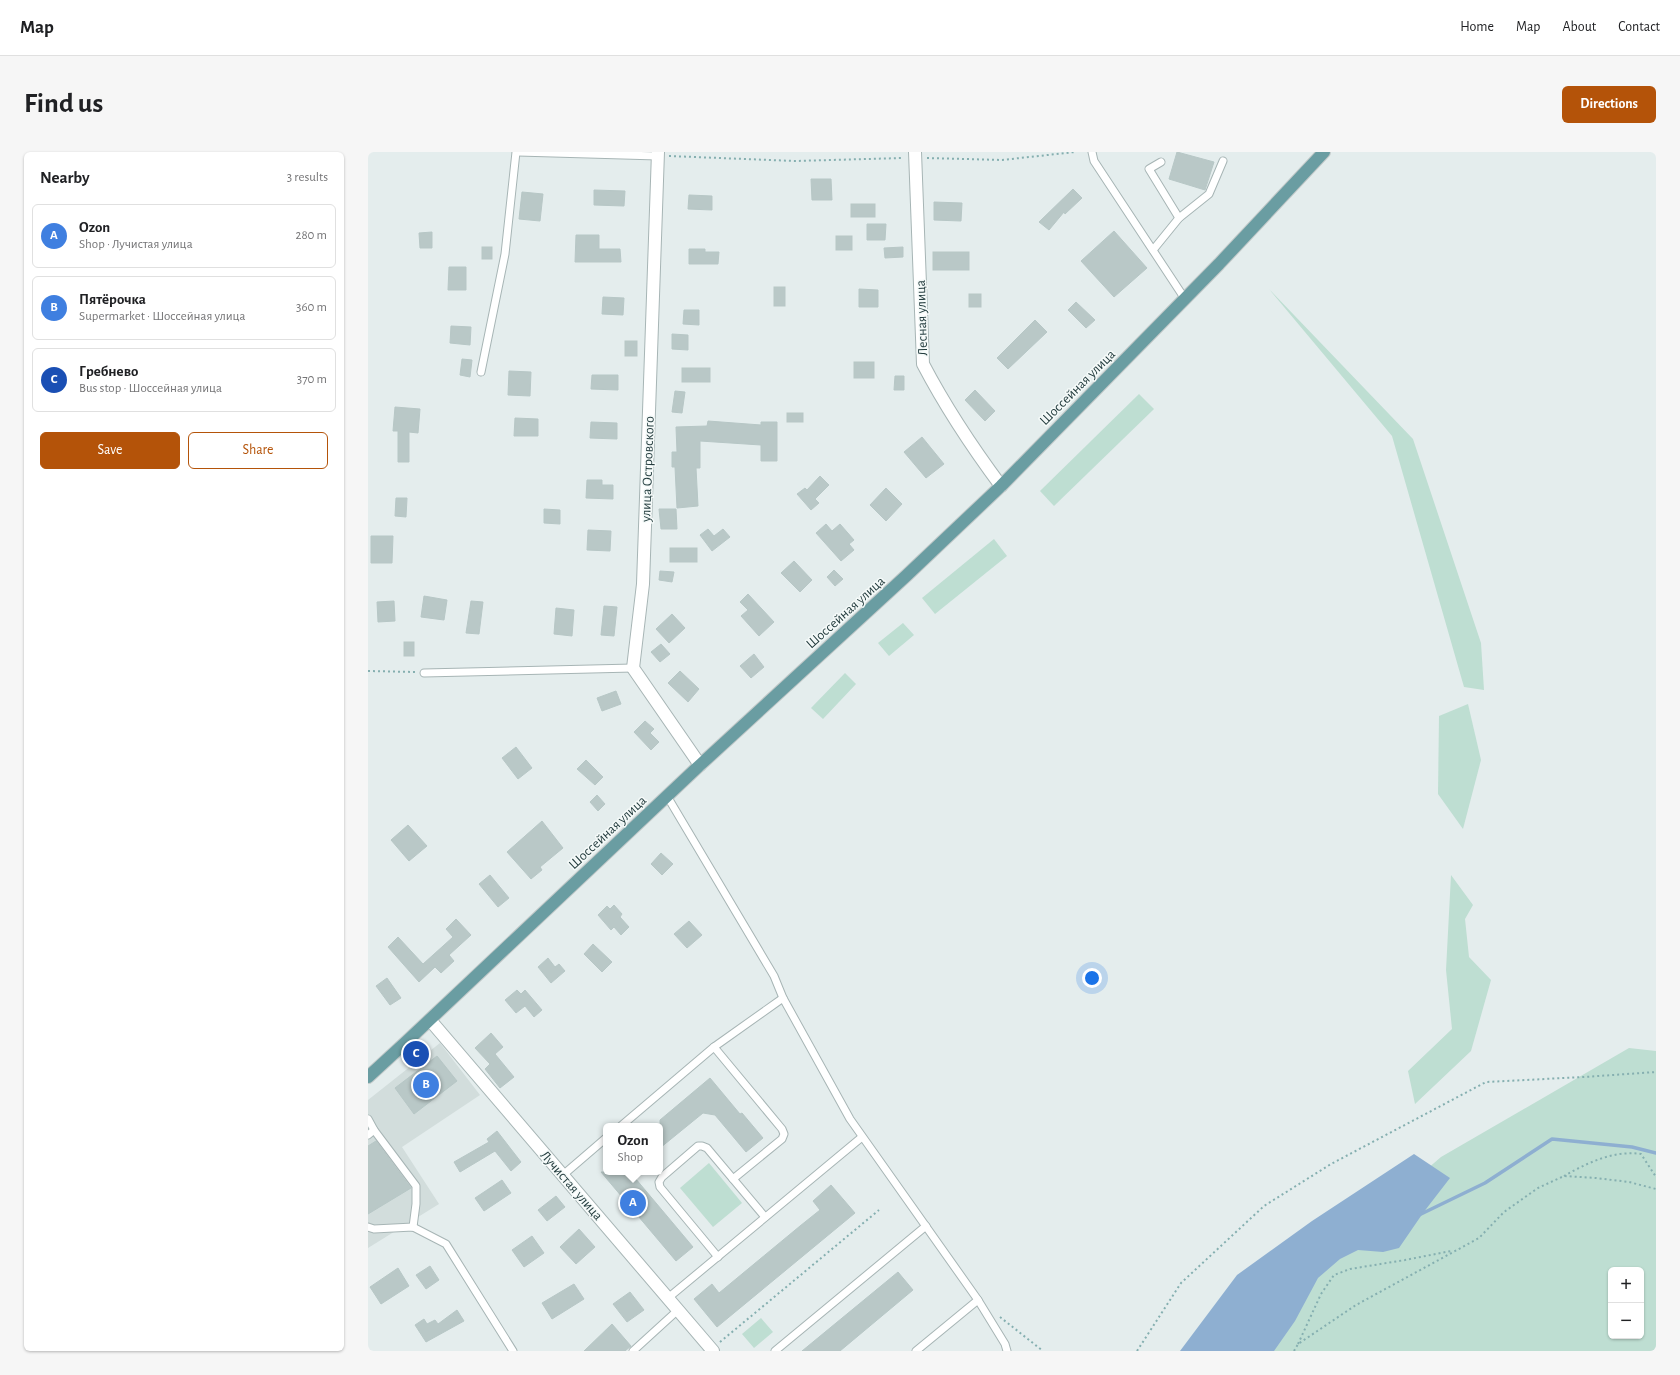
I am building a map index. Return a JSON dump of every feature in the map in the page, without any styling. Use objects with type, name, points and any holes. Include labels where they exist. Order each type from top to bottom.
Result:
[{"type":"main road","name":"Шоссейная улица","points":[[368,1077],[666,796],[900,582],[1001,486],[1185,299],[1324,152]]},
{"type":"street","name":"улица Островского","points":[[633,668],[643,584],[658,154]]},
{"type":"street","name":"Лесная улица","points":[[915,155],[923,364],[937,391],[1001,486]]},
{"type":"street","points":[[633,668],[700,765]]},
{"type":"street","name":"Лучистая улица","points":[[430,1020],[712,1350]]},
{"type":"lane","points":[[481,372],[505,254],[517,152],[658,154]]},
{"type":"lane","points":[[1092,152],[1094,161],[1185,299]]},
{"type":"lane","points":[[1153,250],[1179,218],[1209,194],[1223,161]]},
{"type":"lane","points":[[1161,162],[1149,169],[1179,218]]},
{"type":"lane","points":[[424,673],[633,668]]},
{"type":"lane","points":[[666,796],[774,976],[783,998],[850,1119],[978,1300],[1005,1344],[1007,1351]]},
{"type":"lane","points":[[624,1123],[714,1047],[783,998]]},
{"type":"lane","points":[[714,1047],[782,1129],[784,1134],[782,1139],[733,1179]]},
{"type":"lane","points":[[368,1119],[371,1132],[416,1186],[416,1204],[413,1227]]},
{"type":"lane","points":[[668,1298],[862,1137]]},
{"type":"lane","points":[[563,1175],[603,1141]]},
{"type":"lane","points":[[718,1256],[660,1187],[659,1182],[662,1177],[698,1146],[707,1148],[765,1217]]},
{"type":"lane","points":[[775,1351],[926,1226]]},
{"type":"lane","points":[[368,1227],[374,1229],[413,1227],[446,1244],[513,1351]]},
{"type":"lane","points":[[916,1351],[978,1300]]},
{"type":"lane","points":[[633,1351],[678,1310]]},
{"type":"path","points":[[658,154],[795,161],[915,155],[1002,160],[1076,152]]},
{"type":"path","points":[[368,671],[424,673]]},
{"type":"path","points":[[1138,1351],[1181,1283],[1264,1206],[1331,1164],[1486,1082],[1656,1072]]},
{"type":"path","points":[[1298,1344],[1356,1305],[1454,1250],[1479,1238],[1504,1212],[1538,1188],[1587,1163],[1619,1154],[1641,1154],[1656,1177]]},
{"type":"path","points":[[1564,1176],[1629,1182],[1656,1189]]},
{"type":"path","points":[[712,1350],[879,1210]]},
{"type":"path","points":[[1294,1351],[1321,1294],[1334,1275],[1362,1266],[1405,1260],[1454,1250]]},
{"type":"path","points":[[995,1313],[1043,1351]]},
{"type":"shaded area","points":[[440,1043],[480,1095],[402,1147],[439,1204],[368,1248],[368,1100]]},
{"type":"green space","points":[[1269,289],[1413,439],[1481,643],[1484,690],[1464,687],[1392,436]]},
{"type":"green space","points":[[1139,394],[1154,409],[1054,506],[1040,491]]},
{"type":"green space","points":[[994,539],[1007,556],[935,614],[922,598]]},
{"type":"green space","points":[[903,623],[914,635],[889,656],[878,643]]},
{"type":"green space","points":[[845,673],[856,684],[823,719],[811,708]]},
{"type":"green space","points":[[1468,704],[1481,760],[1463,829],[1438,794],[1439,716]]},
{"type":"green space","points":[[1451,875],[1473,905],[1465,919],[1469,957],[1491,980],[1471,1051],[1415,1104],[1408,1071],[1452,1029],[1446,970]]},
{"type":"green space","points":[[1629,1048],[1656,1051],[1656,1351],[1216,1351],[1441,1157]]},
{"type":"green space","points":[[709,1163],[742,1203],[713,1227],[680,1188]]},
{"type":"green space","points":[[761,1318],[773,1332],[754,1348],[742,1334]]},
{"type":"water","points":[[1414,1154],[1450,1178],[1423,1213],[1399,1248],[1383,1252],[1358,1250],[1340,1259],[1318,1278],[1295,1321],[1274,1351],[1180,1351],[1237,1275],[1312,1221]]},
{"type":"building","points":[[1177,152],[1214,162],[1205,190],[1169,179]]},
{"type":"building","points":[[811,179],[831,179],[832,200],[812,200]]},
{"type":"building","points":[[1073,189],[1082,198],[1065,214],[1064,212],[1049,230],[1039,222]]},
{"type":"building","points":[[594,190],[625,191],[624,206],[594,205]]},
{"type":"building","points":[[522,192],[543,194],[540,221],[519,219]]},
{"type":"building","points":[[689,195],[712,196],[712,210],[688,209]]},
{"type":"building","points":[[934,202],[962,203],[961,221],[934,220]]},
{"type":"building","points":[[851,204],[875,204],[875,217],[851,217]]},
{"type":"building","points":[[867,224],[886,224],[885,240],[867,240]]},
{"type":"building","points":[[1114,231],[1147,268],[1114,297],[1081,261]]},
{"type":"building","points":[[432,232],[432,248],[420,248],[419,233]]},
{"type":"building","points":[[576,235],[599,235],[599,249],[620,249],[621,262],[575,262]]},
{"type":"building","points":[[836,236],[852,236],[852,250],[836,250]]},
{"type":"building","points":[[482,247],[492,247],[492,259],[482,259]]},
{"type":"building","points":[[903,247],[903,257],[885,258],[884,248]]},
{"type":"building","points":[[689,249],[705,249],[705,252],[719,252],[718,264],[689,264]]},
{"type":"building","points":[[933,252],[969,252],[969,270],[933,270]]},
{"type":"building","points":[[449,267],[466,267],[466,290],[448,290]]},
{"type":"building","points":[[774,287],[785,287],[785,306],[774,306]]},
{"type":"building","points":[[859,289],[878,290],[878,307],[859,307]]},
{"type":"building","points":[[969,294],[981,294],[981,307],[969,307]]},
{"type":"building","points":[[603,297],[624,298],[623,315],[602,314]]},
{"type":"building","points":[[1076,302],[1095,320],[1086,328],[1068,310]]},
{"type":"building","points":[[684,310],[699,310],[699,325],[683,324]]},
{"type":"building","points":[[1035,320],[1047,332],[1008,369],[997,358]]},
{"type":"building","points":[[451,326],[471,327],[470,345],[450,343]]},
{"type":"building","points":[[672,334],[688,335],[688,350],[672,349]]},
{"type":"building","points":[[625,341],[637,341],[637,356],[625,356]]},
{"type":"building","points":[[462,359],[472,360],[470,377],[460,375]]},
{"type":"building","points":[[854,362],[874,362],[874,378],[854,378]]},
{"type":"building","points":[[682,368],[710,368],[710,382],[682,382]]},
{"type":"building","points":[[509,371],[531,372],[530,396],[508,395]]},
{"type":"building","points":[[592,375],[618,375],[618,390],[591,389]]},
{"type":"building","points":[[895,376],[904,376],[904,390],[894,390]]},
{"type":"building","points":[[975,390],[995,411],[985,421],[965,400]]},
{"type":"building","points":[[675,391],[685,392],[682,413],[672,412]]},
{"type":"building","points":[[395,407],[420,409],[418,433],[409,432],[409,462],[398,462],[398,431],[393,431]]},
{"type":"building","points":[[787,413],[803,413],[803,422],[787,422]]},
{"type":"building","points":[[515,418],[538,419],[538,436],[514,436]]},
{"type":"building","points":[[708,421],[761,425],[761,422],[777,422],[777,461],[761,461],[761,445],[700,441],[700,468],[696,468],[698,506],[677,508],[675,467],[672,467],[672,452],[677,452],[676,427],[707,426]]},
{"type":"building","points":[[591,422],[617,423],[617,439],[590,438]]},
{"type":"building","points":[[922,437],[944,464],[926,478],[904,452]]},
{"type":"building","points":[[820,476],[829,485],[815,499],[819,503],[811,510],[797,494],[805,488],[807,490]]},
{"type":"building","points":[[587,480],[602,480],[602,485],[613,485],[613,499],[586,498]]},
{"type":"building","points":[[886,488],[902,504],[886,521],[870,505]]},
{"type":"building","points":[[396,498],[407,498],[406,517],[395,516]]},
{"type":"building","points":[[544,509],[560,510],[560,524],[544,523]]},
{"type":"building","points":[[659,509],[676,509],[677,529],[661,529]]},
{"type":"building","points":[[826,524],[832,531],[840,524],[854,540],[849,544],[854,550],[841,561],[816,533]]},
{"type":"building","points":[[708,529],[714,536],[723,529],[730,537],[712,551],[700,535]]},
{"type":"building","points":[[588,530],[611,531],[610,551],[587,550]]},
{"type":"building","points":[[371,536],[393,536],[392,563],[371,563]]},
{"type":"building","points":[[670,548],[697,548],[697,562],[670,562]]},
{"type":"building","points":[[794,561],[812,580],[800,592],[781,573]]},
{"type":"building","points":[[834,570],[843,579],[835,586],[827,577]]},
{"type":"building","points":[[660,571],[674,572],[672,582],[659,580]]},
{"type":"building","points":[[748,594],[774,622],[759,636],[741,616],[748,610],[740,602]]},
{"type":"building","points":[[424,596],[447,600],[444,620],[421,617]]},
{"type":"building","points":[[394,601],[395,621],[378,622],[377,602]]},
{"type":"building","points":[[471,601],[483,602],[479,634],[466,633]]},
{"type":"building","points":[[604,606],[617,607],[614,636],[601,635]]},
{"type":"building","points":[[556,608],[574,610],[572,636],[554,634]]},
{"type":"building","points":[[672,614],[685,628],[669,643],[656,629]]},
{"type":"building","points":[[404,642],[414,642],[414,656],[404,656]]},
{"type":"building","points":[[661,644],[670,654],[660,662],[651,652]]},
{"type":"building","points":[[754,654],[764,667],[751,678],[740,666]]},
{"type":"building","points":[[680,671],[699,689],[688,702],[668,683]]},
{"type":"building","points":[[616,691],[621,704],[602,711],[597,698]]},
{"type":"building","points":[[645,721],[654,729],[650,733],[659,742],[651,750],[634,732]]},
{"type":"building","points":[[516,747],[532,768],[518,779],[502,758]]},
{"type":"building","points":[[586,760],[603,777],[595,785],[577,769]]},
{"type":"building","points":[[597,795],[605,804],[598,811],[590,802]]},
{"type":"building","points":[[542,821],[563,848],[540,867],[542,870],[531,879],[507,852]]},
{"type":"building","points":[[408,825],[427,846],[409,861],[391,840]]},
{"type":"building","points":[[661,853],[673,864],[662,875],[651,864]]},
{"type":"building","points":[[490,875],[509,898],[498,907],[479,884]]},
{"type":"building","points":[[614,905],[622,914],[620,917],[629,927],[621,935],[614,927],[611,930],[598,915],[607,906],[610,909]]},
{"type":"building","points":[[456,919],[471,935],[449,955],[454,961],[441,973],[435,967],[419,982],[388,947],[398,937],[423,964],[453,937],[446,929]]},
{"type":"building","points":[[689,921],[702,935],[687,948],[674,934]]},
{"type":"building","points":[[593,944],[612,962],[602,972],[584,954]]},
{"type":"building","points":[[548,958],[555,967],[559,964],[565,971],[551,983],[538,967]]},
{"type":"building","points":[[387,978],[401,998],[390,1005],[376,986]]},
{"type":"building","points":[[517,990],[521,994],[525,990],[542,1010],[534,1017],[525,1006],[516,1013],[505,1000]]},
{"type":"building","points":[[491,1033],[503,1047],[495,1054],[514,1077],[500,1088],[485,1069],[490,1064],[475,1048]]},
{"type":"building","points":[[437,1056],[457,1081],[414,1114],[395,1088]]},
{"type":"building","points":[[710,1078],[740,1114],[742,1113],[763,1138],[746,1152],[715,1115],[703,1113],[663,1146],[663,1123],[660,1123],[660,1120]]},
{"type":"building","points":[[497,1131],[521,1162],[511,1171],[495,1151],[460,1172],[454,1162],[489,1142],[487,1139]]},
{"type":"building","points":[[376,1141],[411,1188],[368,1214],[368,1146]]},
{"type":"building","points":[[604,1175],[633,1175],[693,1247],[676,1261]]},
{"type":"building","points":[[502,1180],[511,1193],[484,1211],[475,1198]]},
{"type":"building","points":[[831,1185],[855,1213],[717,1327],[694,1299],[712,1284],[719,1293],[820,1210],[813,1201]]},
{"type":"building","points":[[556,1196],[565,1207],[547,1221],[538,1210]]},
{"type":"building","points":[[579,1229],[595,1247],[576,1264],[560,1247]]},
{"type":"building","points":[[532,1236],[544,1253],[524,1267],[512,1250]]},
{"type":"building","points":[[430,1266],[439,1280],[426,1289],[416,1275]]},
{"type":"building","points":[[398,1268],[409,1286],[381,1304],[370,1287]]},
{"type":"building","points":[[898,1272],[913,1290],[840,1351],[802,1351]]},
{"type":"building","points":[[574,1284],[584,1299],[552,1319],[542,1303]]},
{"type":"building","points":[[630,1292],[644,1310],[627,1322],[613,1304]]},
{"type":"building","points":[[457,1310],[464,1321],[426,1342],[415,1325],[424,1319],[427,1324],[435,1320],[438,1324]]},
{"type":"building","points":[[612,1324],[631,1346],[625,1351],[584,1351]]},
{"type":"waterway","points":[[1419,1215],[1485,1183],[1552,1139],[1632,1147],[1656,1153]]},
{"type":"place","name":"Гребнево","points":[[416,1054]]},
{"type":"place","name":"Пятёрочка","points":[[426,1085]]},
{"type":"place","name":"Ozon","points":[[633,1203]]}]
